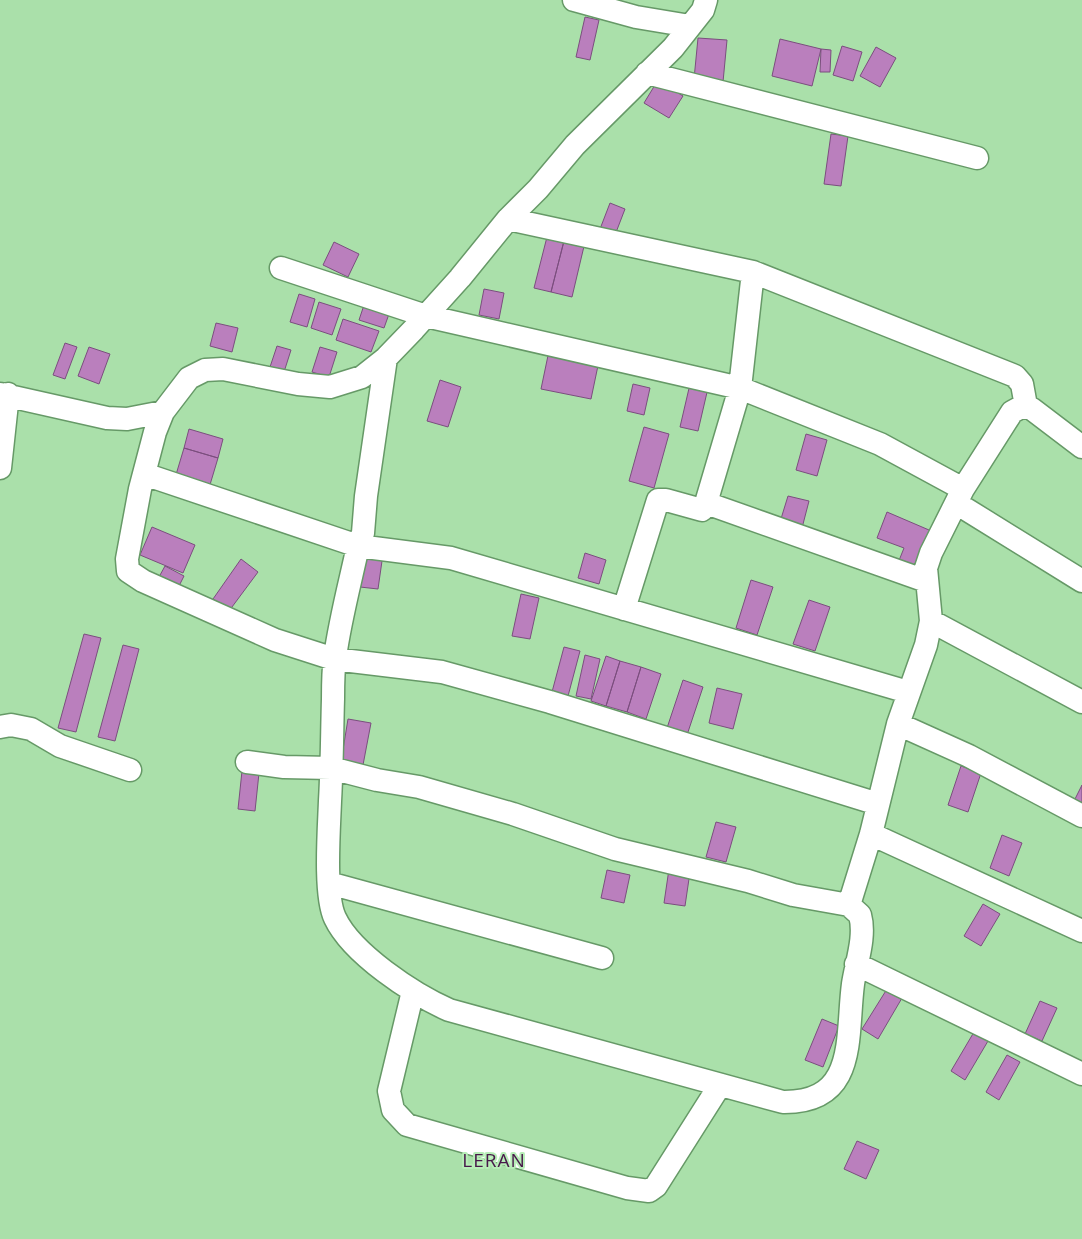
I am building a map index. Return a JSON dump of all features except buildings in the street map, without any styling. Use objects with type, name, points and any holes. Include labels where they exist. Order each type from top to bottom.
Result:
[{"type":"street","points":[[574,0],[636,17],[690,26]]},
{"type":"street","points":[[706,0],[703,10],[672,48],[575,146],[538,189],[508,219],[426,316],[386,358],[362,377],[330,387],[298,384],[224,369],[205,370],[189,378],[163,412],[155,432],[144,474],[127,559],[128,570],[130,574],[275,640],[334,658],[442,672],[550,702],[878,804]]},
{"type":"street","points":[[647,73],[977,158]]},
{"type":"street","points":[[508,219],[753,272],[1015,376],[1022,384],[1026,406],[1082,447]]},
{"type":"street","points":[[281,268],[426,316],[740,388],[880,444],[1082,581]]},
{"type":"street","points":[[624,609],[658,500],[666,500],[702,510],[706,503],[740,388],[753,272]]},
{"type":"street","points":[[247,762],[284,767],[331,768],[377,780],[418,787],[513,814],[615,849],[748,881],[793,895],[849,905],[860,916],[862,922],[847,1055],[839,1077],[826,1091],[800,1102],[784,1102],[449,1010],[413,991],[372,960],[343,929],[333,911],[329,883],[331,768],[334,658],[362,533],[386,358]]},
{"type":"street","points":[[0,468],[4,394],[107,418],[127,419],[163,412]]},
{"type":"street","points":[[849,905],[871,834],[898,724],[926,645],[931,621],[926,568],[959,496],[1012,412],[1026,406]]},
{"type":"street","points":[[144,474],[358,546],[451,558],[908,692]]},
{"type":"street","points":[[706,503],[926,581]]},
{"type":"street","points":[[931,621],[1082,702]]},
{"type":"street","points":[[898,724],[969,756],[1082,816]]},
{"type":"street","points":[[0,727],[11,725],[31,730],[60,746],[130,770]]},
{"type":"street","points":[[871,834],[1082,931]]},
{"type":"street","points":[[329,883],[602,958]]},
{"type":"street","points":[[856,964],[1082,1074]]},
{"type":"street","points":[[413,991],[389,1091],[393,1110],[407,1125],[627,1188],[649,1190],[656,1186],[720,1085]]},
{"type":"district","name":"LERAN","points":[[494,1160]]}]
